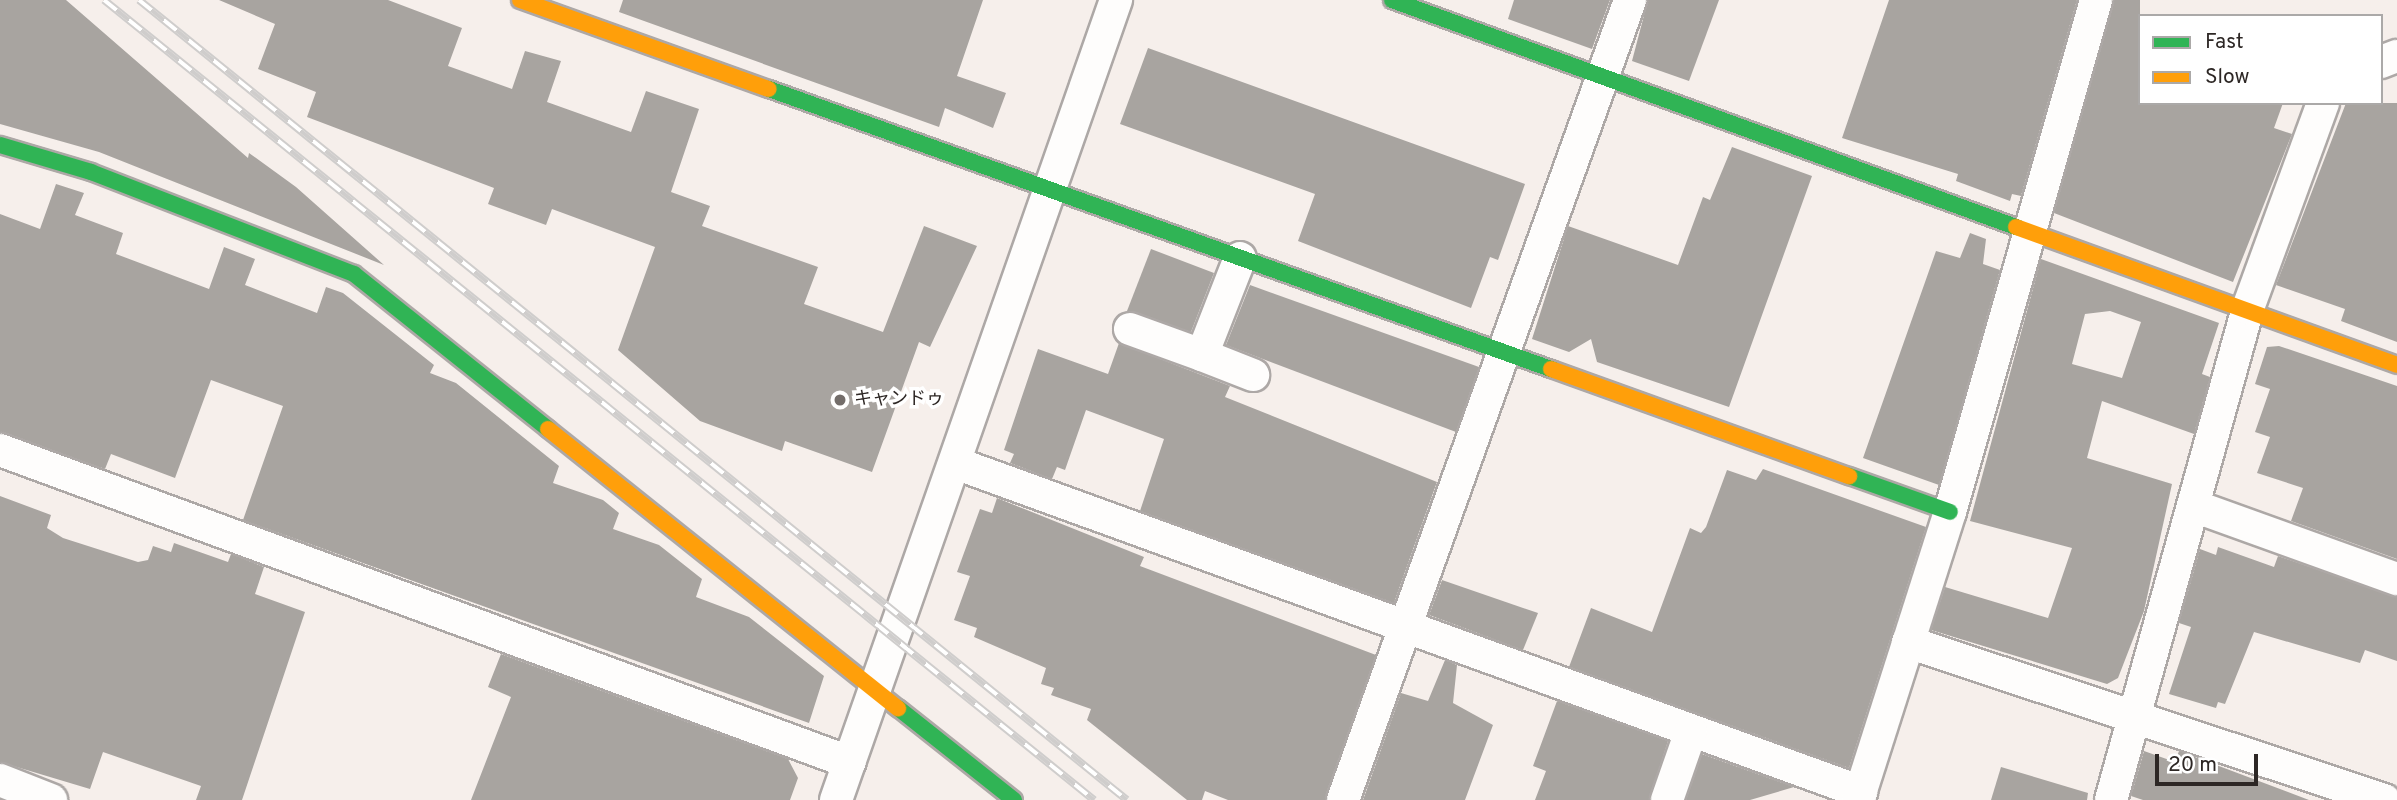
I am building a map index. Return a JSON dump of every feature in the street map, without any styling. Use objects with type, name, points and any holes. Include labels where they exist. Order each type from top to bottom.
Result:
[{"type":"street","points":[[520,0],[1950,512]]},
{"type":"street","points":[[836,800],[958,464],[1116,0]]},
{"type":"street","points":[[1392,0],[2248,307],[2397,365]]},
{"type":"street","points":[[1343,800],[1506,354],[1630,0]]},
{"type":"street","points":[[958,464],[1691,731],[1859,796],[1950,512],[2096,0]]},
{"type":"street","points":[[2111,800],[2248,307],[2322,105]]},
{"type":"street","points":[[0,145],[91,172],[354,274],[1014,800]]},
{"type":"street","points":[[1202,355],[1240,258]]},
{"type":"street","points":[[1130,328],[1253,375]]},
{"type":"street","points":[[0,450],[849,762]]},
{"type":"street","points":[[2194,506],[2397,579]]},
{"type":"street","points":[[1908,642],[2137,714],[2384,800]]},
{"type":"street","points":[[1667,800],[1691,731]]},
{"type":"street","points":[[0,780],[51,800]]},
{"type":"building","points":[[0,0],[66,0],[248,158],[249,153],[296,187],[384,265],[99,152],[0,124]]},
{"type":"building","points":[[219,0],[388,0],[462,28],[448,66],[512,89],[525,51],[561,61],[547,102],[631,132],[646,91],[699,109],[671,192],[710,206],[702,226],[818,267],[804,304],[883,332],[924,226],[977,246],[930,347],[919,342],[872,472],[785,441],[782,451],[700,421],[618,350],[655,247],[552,209],[546,225],[488,204],[494,188],[307,117],[316,92],[258,69],[275,24]]},
{"type":"building","points":[[623,0],[983,0],[957,76],[1006,93],[993,128],[945,108],[939,127],[619,12]]},
{"type":"building","points":[[1514,0],[1610,0],[1592,49],[1508,19]]},
{"type":"building","points":[[1648,0],[1719,0],[1689,81],[1632,61]]},
{"type":"building","points":[[1889,0],[2077,0],[2021,196],[2012,194],[2010,201],[1956,181],[1958,174],[1842,138]]},
{"type":"building","points":[[2114,0],[2140,0],[2138,105],[2282,105],[2274,128],[2292,134],[2233,282],[2054,213]]},
{"type":"building","points":[[1148,48],[1525,184],[1498,260],[1490,257],[1471,308],[1298,241],[1315,194],[1120,124]]},
{"type":"building","points":[[2397,103],[2397,342],[2341,321],[2345,309],[2276,285],[2345,105]]},
{"type":"building","points":[[1732,147],[1812,176],[1729,407],[1597,362],[1591,339],[1569,352],[1532,339],[1568,226],[1678,265],[1703,197],[1710,200]]},
{"type":"building","points":[[56,184],[84,193],[75,215],[123,233],[116,254],[209,289],[224,247],[255,259],[245,285],[317,313],[326,287],[343,293],[434,365],[430,373],[456,383],[559,466],[553,483],[603,500],[619,513],[613,529],[659,545],[702,579],[696,597],[749,617],[824,676],[809,723],[243,520],[283,406],[211,380],[175,478],[111,454],[105,469],[0,432],[0,214],[40,229]]},
{"type":"building","points":[[1970,233],[1986,239],[1983,264],[2000,270],[1939,485],[1863,458],[1936,251],[1960,258]]},
{"type":"building","points":[[1151,249],[1214,273],[1191,332],[1127,311]]},
{"type":"building","points":[[2041,259],[2219,323],[2202,374],[2210,377],[2194,434],[2102,401],[2087,458],[2172,484],[2144,611],[2118,678],[2107,684],[1931,630],[1945,587],[2048,618],[2072,548],[1970,521]],"holes":[[[2110,311],[2141,322],[2122,378],[2072,364],[2085,314]]]},
{"type":"building","points":[[1250,285],[1479,367],[1456,432],[1226,345]]},
{"type":"building","points":[[1119,343],[1230,386],[1225,397],[1437,482],[1394,603],[1140,511],[1164,439],[1086,410],[1065,470],[1057,467],[1052,479],[1010,463],[1014,454],[1004,450],[1038,349],[1108,374]]},
{"type":"building","points":[[2279,346],[2397,386],[2397,559],[2291,521],[2303,488],[2257,473],[2270,437],[2255,432],[2270,389],[2255,384],[2267,347]]},
{"type":"building","points":[[1763,469],[1926,527],[1849,768],[1569,667],[1591,608],[1652,632],[1690,528],[1701,533],[1706,527],[1727,470],[1756,480]]},
{"type":"building","points":[[0,496],[51,515],[47,528],[63,538],[138,562],[148,560],[153,546],[171,552],[174,543],[228,562],[231,554],[264,567],[255,594],[305,612],[242,800],[196,800],[201,786],[103,752],[90,789],[0,762]]},
{"type":"building","points":[[997,498],[1144,557],[1140,566],[1376,655],[1325,800],[1228,800],[1205,791],[1202,800],[1187,800],[1087,720],[1091,709],[1051,695],[1054,688],[1041,684],[1046,668],[974,637],[977,628],[954,620],[970,576],[957,572],[980,509],[992,513]]},
{"type":"building","points":[[2218,547],[2274,567],[2278,556],[2397,597],[2397,661],[2365,650],[2360,663],[2254,632],[2225,704],[2218,702],[2216,708],[2169,694],[2191,627],[2179,623],[2200,549],[2216,555]]},
{"type":"building","points":[[1442,580],[1538,613],[1523,650],[1429,615]]},
{"type":"building","points":[[501,654],[788,759],[798,778],[790,800],[471,800],[511,697],[488,687]]},
{"type":"building","points":[[1445,660],[1457,665],[1453,703],[1493,725],[1465,800],[1363,800],[1401,693],[1428,701]]},
{"type":"building","points":[[1557,701],[1668,741],[1649,800],[1535,800],[1546,771],[1533,766]]},
{"type":"building","points":[[2144,751],[2175,762],[2179,751],[2309,800],[2143,800],[2131,796]]},
{"type":"building","points":[[1702,754],[1794,787],[1750,800],[1686,800]]},
{"type":"building","points":[[2001,767],[2088,793],[2087,800],[1991,800]]},
{"type":"railway","points":[[104,0],[1094,800]]},
{"type":"railway","points":[[139,0],[1127,800]]},
{"type":"traffic: fast","points":[[1392,0],[2016,227]]},
{"type":"traffic: fast","points":[[769,89],[1551,369]]},
{"type":"traffic: fast","points":[[0,145],[91,172],[354,274],[548,429]]},
{"type":"traffic: fast","points":[[1849,476],[1950,512]]},
{"type":"traffic: fast","points":[[898,708],[1014,800]]},
{"type":"traffic: slow","points":[[520,0],[769,89]]},
{"type":"traffic: slow","points":[[2016,227],[2397,365]]},
{"type":"traffic: slow","points":[[1551,369],[1849,476]]},
{"type":"traffic: slow","points":[[548,429],[898,708]]},
{"type":"place","name":"キャンドゥ","points":[[840,400]]}]
